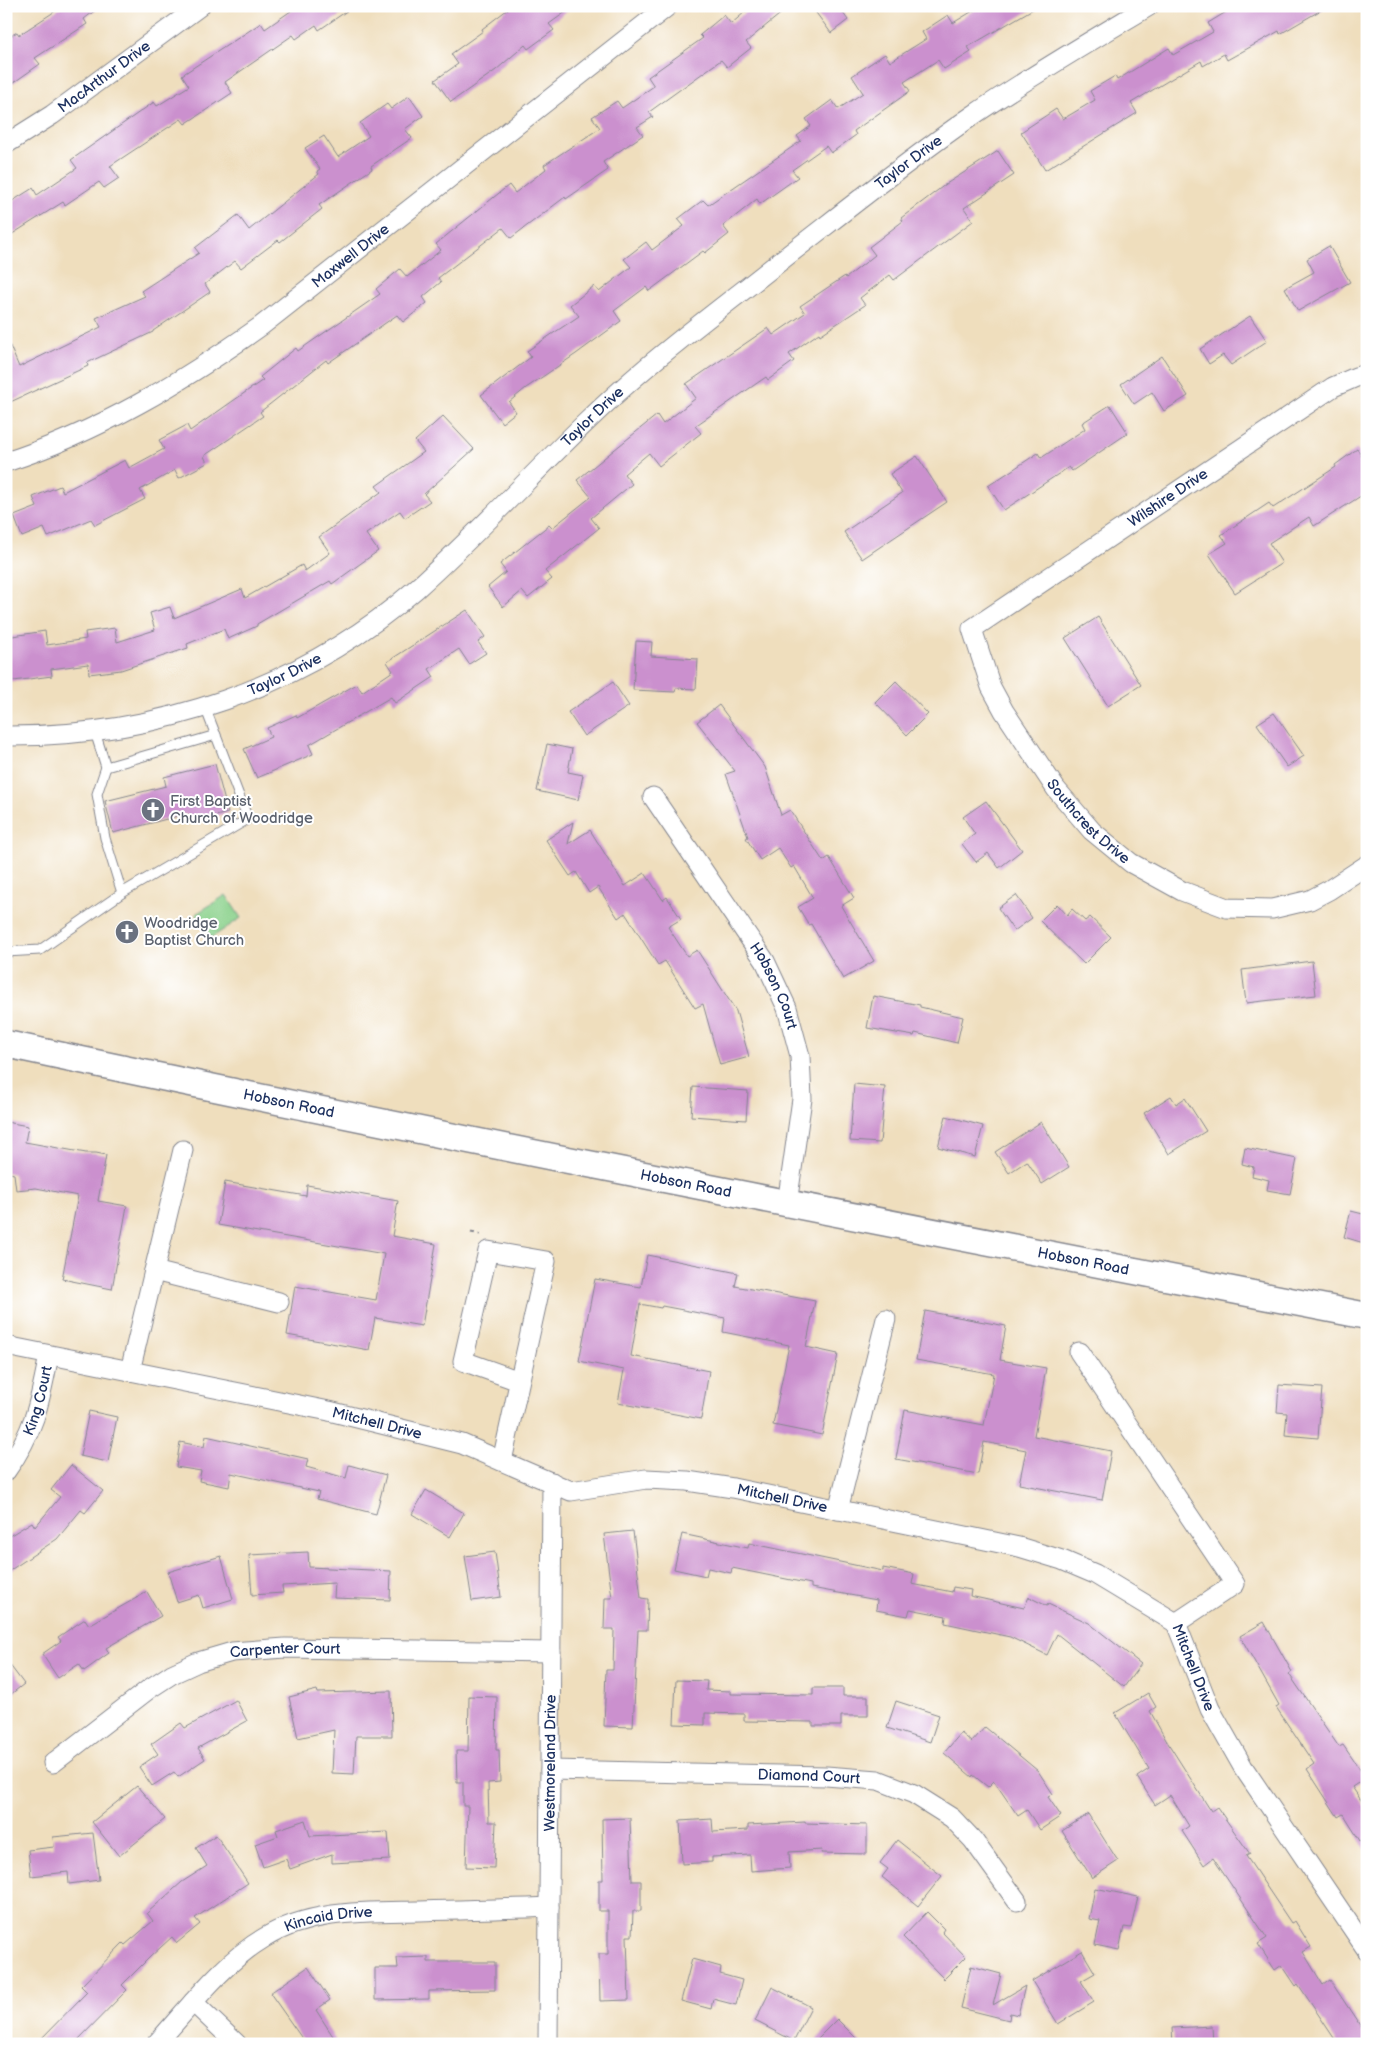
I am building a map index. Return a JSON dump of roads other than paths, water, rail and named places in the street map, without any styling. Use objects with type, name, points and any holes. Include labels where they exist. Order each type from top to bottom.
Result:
[{"type":"main road","name":"Hobson Road","points":[[6,1044],[787,1204],[1367,1316]]},
{"type":"street","name":"MacArthur Drive","points":[[6,144],[52,115],[200,6]]},
{"type":"street","name":"Maxwell Drive","points":[[6,462],[91,429],[151,398],[209,363],[261,326],[668,6]]},
{"type":"street","name":"Taylor Drive","points":[[6,736],[95,732],[134,726],[205,708],[258,688],[325,654],[384,615],[448,560],[584,423],[648,366],[878,185],[971,116],[1037,73],[1149,6]]},
{"type":"street","name":"Wilshire Drive","points":[[972,629],[1333,387],[1367,374]]},
{"type":"street","name":"Southcrest Drive","points":[[972,629],[991,687],[1004,711],[1056,789],[1092,831],[1131,863],[1162,881],[1228,908],[1272,909],[1310,900],[1367,865]]},
{"type":"street","name":"Hobson Court","points":[[653,797],[765,961],[787,1008],[800,1056],[802,1100],[787,1204]]},
{"type":"street","points":[[130,1371],[183,1150]]},
{"type":"street","points":[[502,1461],[520,1382],[546,1261],[488,1251],[463,1362],[520,1382]]},
{"type":"street","points":[[154,1271],[279,1302]]},
{"type":"street","points":[[838,1510],[886,1319]]},
{"type":"street","name":"Mitchell Drive","points":[[6,1346],[329,1411],[462,1444],[571,1491],[646,1479],[688,1481],[733,1488],[1019,1547],[1062,1560],[1095,1574],[1176,1623],[1210,1709],[1226,1739],[1367,1950]]},
{"type":"street","points":[[1079,1352],[1235,1584],[1176,1623]]},
{"type":"street","name":"King Court","points":[[6,1471],[19,1453],[31,1430],[40,1401],[49,1355]]},
{"type":"street","name":"Westmoreland Drive","points":[[548,2044],[552,1482]]},
{"type":"street","name":"Carpenter Court","points":[[53,1763],[149,1689],[172,1674],[198,1662],[232,1652],[285,1648],[551,1652]]},
{"type":"street","name":"Diamond Court","points":[[550,1770],[826,1776],[878,1780],[914,1794],[952,1818],[973,1840],[1017,1901]]},
{"type":"street","name":"Kincaid Drive","points":[[156,2044],[193,2002],[239,1956],[263,1939],[303,1920],[339,1913],[549,1907]]},
{"type":"street","points":[[193,2002],[237,2044]]},
{"type":"lane","points":[[6,952],[40,950],[122,893],[248,819],[205,708]]},
{"type":"lane","points":[[95,732],[106,767],[97,794],[105,838],[122,893]]},
{"type":"lane","points":[[106,767],[216,735]]},
{"type":"place","name":"First Baptist Church of Woodridge","points":[[153,810]]},
{"type":"place","name":"Woodridge Baptist Church","points":[[127,932]]}]
